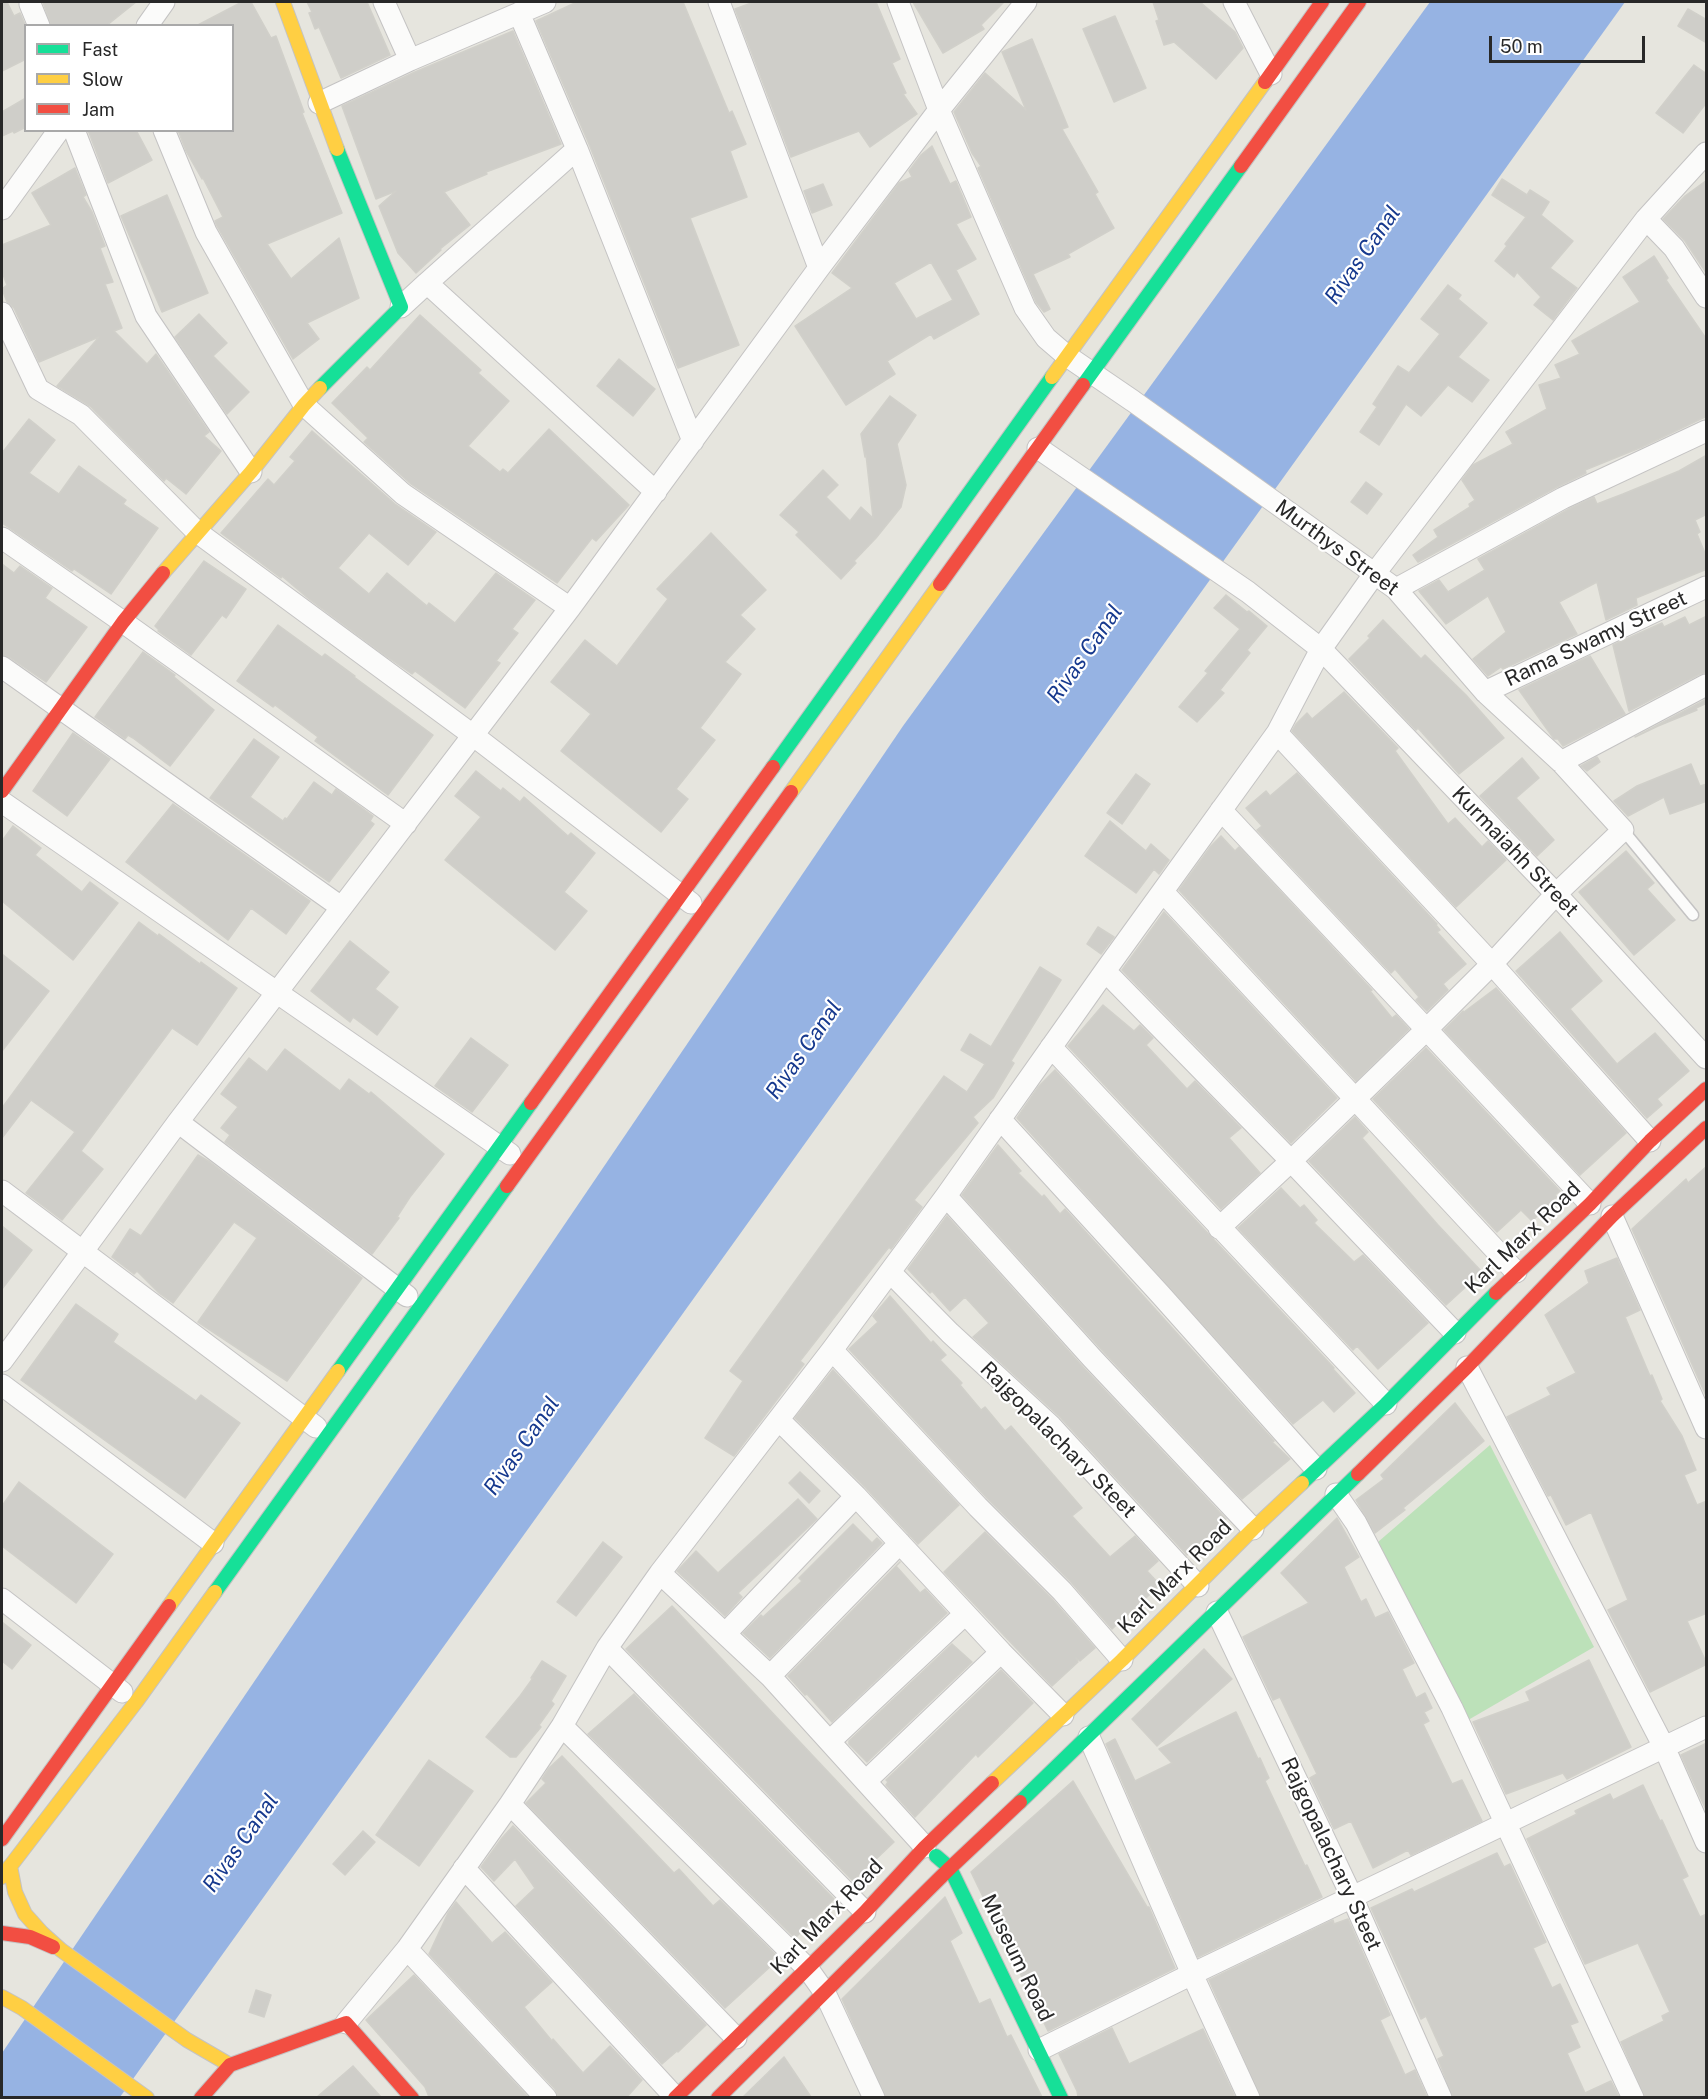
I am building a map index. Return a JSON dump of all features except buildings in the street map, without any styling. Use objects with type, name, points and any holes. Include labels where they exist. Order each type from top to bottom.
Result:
[{"type":"street","points":[[148,24],[164,2]]},
{"type":"street","points":[[283,2],[319,102],[401,307]]},
{"type":"street","points":[[384,2],[410,60]]},
{"type":"street","points":[[319,102],[545,2]]},
{"type":"street","points":[[719,2],[819,268]]},
{"type":"street","name":"Murthys Street","points":[[898,2],[939,110],[1025,308],[1046,338],[1092,374],[1396,589],[1485,692],[1561,762],[1623,830]]},
{"type":"street","points":[[2,1361],[340,906],[474,736],[570,608],[819,268],[939,110],[1026,2]]},
{"type":"street","points":[[1234,2],[1270,74]]},
{"type":"street","points":[[230,2065],[187,2040],[61,1950],[25,1914],[6,1871],[136,1702],[704,912],[830,711],[1067,356],[1322,2]]},
{"type":"street","points":[[2,1839],[679,895],[1045,453],[1092,374],[1359,2]]},
{"type":"street","points":[[30,4],[38,24]]},
{"type":"street","points":[[519,13],[578,149],[693,441]]},
{"type":"street","points":[[2,209],[58,132]]},
{"type":"street","points":[[75,132],[146,316],[250,472]]},
{"type":"street","points":[[165,132],[206,232],[304,405],[403,494],[570,608]]},
{"type":"street","points":[[2,791],[123,622],[304,405],[401,307],[578,149]]},
{"type":"street","points":[[201,2097],[230,2065],[346,2023],[407,1949],[510,1804],[562,1726],[608,1648],[660,1573],[779,1420],[946,1196],[1277,733],[1321,649],[1375,573],[1646,219],[1707,153]]},
{"type":"street","points":[[1646,219],[1674,248],[1707,297]]},
{"type":"street","points":[[427,283],[656,492]]},
{"type":"street","points":[[2,313],[38,390],[81,415],[197,532],[474,736],[704,912]]},
{"type":"street","points":[[1396,589],[1563,498],[1707,431]]},
{"type":"street","name":"Kurmaiahh Street","points":[[1045,453],[1248,592],[1321,649],[1556,894],[1707,1058]]},
{"type":"street","points":[[2,538],[406,824]]},
{"type":"street","name":"Rama Swamy Street","points":[[1485,692],[1707,587]]},
{"type":"street","points":[[2,667],[340,906]]},
{"type":"street","points":[[1561,762],[1707,685]]},
{"type":"street","points":[[1277,733],[1491,964],[1650,1142]]},
{"type":"street","points":[[2,802],[523,1163]]},
{"type":"street","points":[[1221,810],[1590,1204]]},
{"type":"street","points":[[1219,1227],[1291,1161],[1427,1029],[1556,894],[1623,830]]},
{"type":"street","points":[[1162,892],[1516,1272]]},
{"type":"street","points":[[1105,971],[1455,1333]]},
{"type":"street","points":[[1051,1047],[1386,1404]]},
{"type":"street","name":"Karl Marx Road","points":[[676,2097],[865,1912],[925,1847],[1122,1660],[1253,1529],[1386,1404],[1516,1272],[1590,1204],[1650,1142],[1707,1089]]},
{"type":"street","points":[[1000,1119],[1316,1469]]},
{"type":"street","points":[[178,1122],[421,1305]]},
{"type":"street","points":[[718,2097],[950,1868],[1089,1737],[1467,1367],[1612,1216],[1707,1128]]},
{"type":"street","points":[[2,1191],[327,1435]]},
{"type":"street","points":[[946,1196],[1092,1358],[1253,1529]]},
{"type":"street","points":[[1612,1216],[1707,1428]]},
{"type":"street","name":"Rajgopalachary Steet","points":[[890,1272],[950,1333],[1051,1426],[1198,1586]]},
{"type":"street","points":[[832,1350],[978,1507],[1062,1591],[1122,1660]]},
{"type":"street","points":[[1467,1367],[1664,1747],[1707,1842]]},
{"type":"street","points":[[2,1385],[213,1543]]},
{"type":"street","points":[[779,1420],[856,1497],[1063,1715]]},
{"type":"street","points":[[1336,1494],[1356,1523],[1452,1708],[1633,2097]]},
{"type":"street","points":[[726,1633],[856,1497]]},
{"type":"street","points":[[770,1676],[900,1543]]},
{"type":"street","points":[[660,1573],[770,1676],[925,1847]]},
{"type":"street","points":[[2,1599],[136,1702]]},
{"type":"street","name":"Rajgopalachary Steet","points":[[1217,1612],[1352,1897],[1441,2097]]},
{"type":"street","points":[[830,1741],[965,1614]]},
{"type":"street","points":[[608,1648],[865,1912]]},
{"type":"street","points":[[866,1781],[1001,1652]]},
{"type":"street","points":[[562,1726],[807,1969],[825,1993],[874,2097]]},
{"type":"street","points":[[1039,2050],[1192,1974],[1707,1727]]},
{"type":"street","points":[[1089,1737],[1192,1974],[1250,2097]]},
{"type":"street","points":[[510,1804],[736,2038]]},
{"type":"street","name":"Museum Road","points":[[925,1847],[950,1868],[1061,2097]]},
{"type":"street","points":[[464,1868],[676,2097]]},
{"type":"street","points":[[2,1933],[30,1936],[61,1950]]},
{"type":"street","points":[[407,1949],[546,2097]]},
{"type":"street","points":[[2,1998],[22,2008],[147,2097]]},
{"type":"street","points":[[346,2023],[412,2097]]},
{"type":"lane","points":[[1623,830],[1694,915]]},
{"type":"green space","points":[[1490,1445],[1594,1647],[1463,1723],[1378,1542]]},
{"type":"water","name":"Rivas Canal","points":[[1430,2],[1625,2],[120,2097],[2,2098],[2,2053],[903,726]]},
{"type":"traffic: fast","points":[[320,388],[401,307],[337,149]]},
{"type":"traffic: fast","points":[[1083,385],[1241,166]]},
{"type":"traffic: fast","points":[[773,767],[1052,377]]},
{"type":"traffic: fast","points":[[338,1371],[531,1103]]},
{"type":"traffic: fast","points":[[215,1592],[507,1186]]},
{"type":"traffic: fast","points":[[1302,1483],[1386,1404],[1496,1293]]},
{"type":"traffic: fast","points":[[1020,1802],[1358,1474]]},
{"type":"traffic: fast","points":[[936,1856],[950,1868],[1061,2098]]},
{"type":"traffic: slow","points":[[283,2],[337,149]]},
{"type":"traffic: slow","points":[[1052,377],[1265,82]]},
{"type":"traffic: slow","points":[[163,573],[320,388]]},
{"type":"traffic: slow","points":[[791,792],[940,584]]},
{"type":"traffic: slow","points":[[169,1606],[338,1371]]},
{"type":"traffic: slow","points":[[992,1783],[1122,1660],[1302,1483]]},
{"type":"traffic: slow","points":[[2,1877],[136,1702],[215,1592]]},
{"type":"traffic: slow","points":[[10,1866],[15,1892],[25,1914],[42,1933],[61,1950],[187,2040],[230,2065]]},
{"type":"traffic: slow","points":[[2,1997],[22,2008],[147,2098]]},
{"type":"traffic: jam","points":[[1265,82],[1322,2]]},
{"type":"traffic: jam","points":[[1241,166],[1359,2]]},
{"type":"traffic: jam","points":[[940,584],[1083,385]]},
{"type":"traffic: jam","points":[[2,791],[123,622],[163,573]]},
{"type":"traffic: jam","points":[[531,1103],[773,767]]},
{"type":"traffic: jam","points":[[507,1186],[791,792]]},
{"type":"traffic: jam","points":[[1496,1293],[1706,1089]]},
{"type":"traffic: jam","points":[[1358,1474],[1467,1367],[1612,1216],[1706,1128]]},
{"type":"traffic: jam","points":[[2,1839],[169,1606]]},
{"type":"traffic: jam","points":[[675,2098],[865,1912],[925,1847],[992,1783]]},
{"type":"traffic: jam","points":[[718,2098],[950,1868],[1020,1802]]},
{"type":"traffic: jam","points":[[2,1933],[30,1937],[53,1947]]},
{"type":"traffic: jam","points":[[201,2098],[230,2065],[346,2023],[412,2098]]}]
